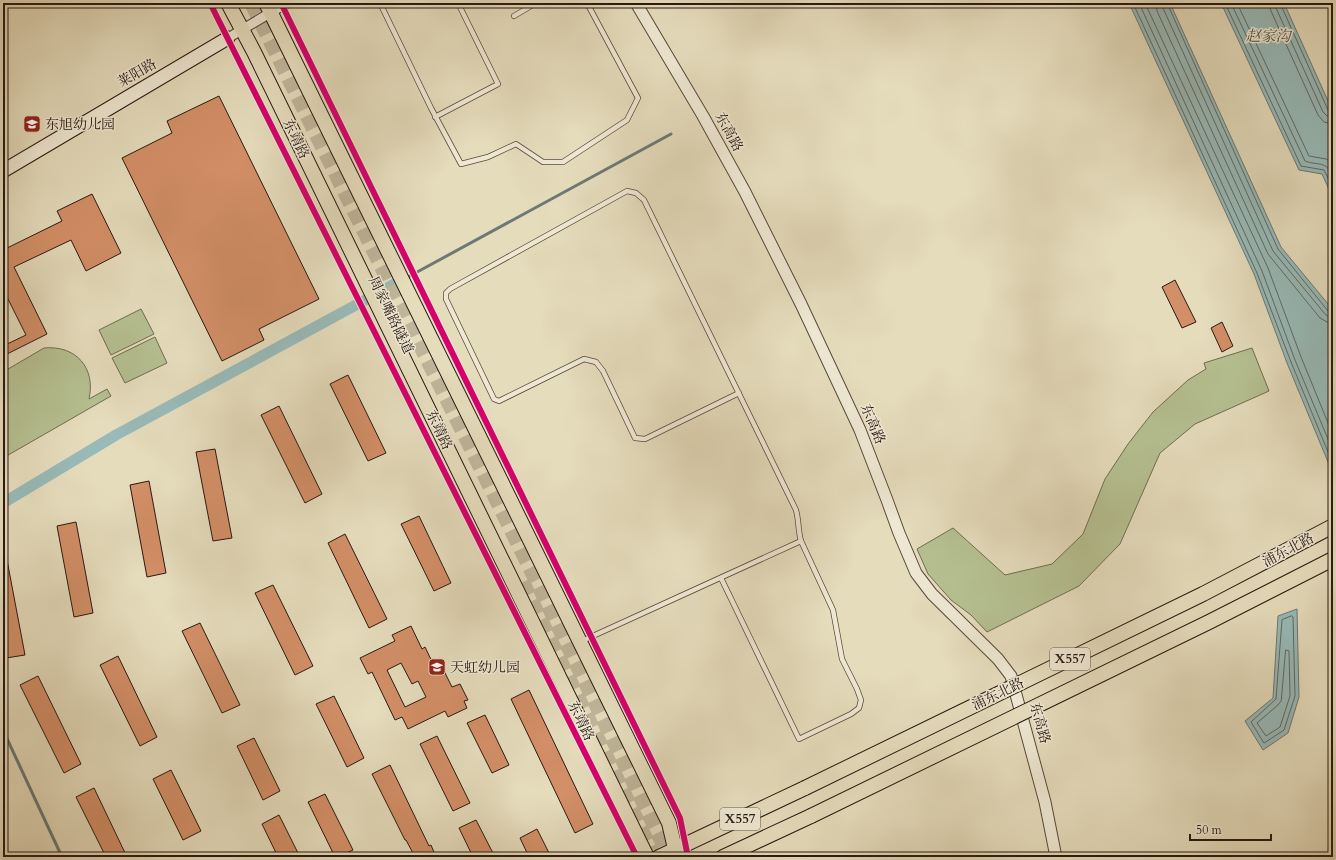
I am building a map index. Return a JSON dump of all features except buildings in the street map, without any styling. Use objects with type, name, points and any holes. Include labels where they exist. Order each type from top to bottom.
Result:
[{"type":"main road","name":"东靖路","points":[[228,3],[254,52],[647,857]]},
{"type":"main road","points":[[268,8],[669,823],[676,853]]},
{"type":"main road","name":"莱阳路","points":[[3,171],[228,38]]},
{"type":"main road","name":"周家嘴路隧道","points":[[254,52],[372,278],[523,582]]},
{"type":"main road","name":"浦东北路","points":[[660,857],[676,853],[805,788],[1203,594],[1333,526]]},
{"type":"main road","name":"浦东北路","points":[[723,857],[811,816],[1202,625],[1333,559]]},
{"type":"street","name":"莱阳路","points":[[228,38],[268,8],[288,3]]},
{"type":"street","name":"东高路","points":[[636,3],[700,110],[745,192],[802,304],[860,430],[888,500],[899,533],[916,573],[932,594],[998,659],[1010,676],[1045,802],[1056,857]]},
{"type":"lane","points":[[380,3],[436,117],[461,164],[488,158],[516,144],[543,162],[562,162],[627,120],[638,98],[587,3]]},
{"type":"lane","points":[[436,117],[498,84],[458,3]]},
{"type":"lane","points":[[514,16],[536,3]]},
{"type":"lane","points":[[720,578],[799,739],[851,714],[859,708],[860,700],[857,689],[842,659],[833,610],[801,541],[798,531],[799,520],[796,510],[739,393],[644,200],[636,193],[627,191],[450,289],[446,294],[446,300],[494,400],[500,401],[584,359],[596,362],[603,371],[635,438],[645,439],[739,393]]},
{"type":"lane","points":[[580,642],[801,541]]},
{"type":"green space","points":[[141,309],[154,334],[111,355],[99,330]]},
{"type":"green space","points":[[155,337],[167,363],[125,383],[112,358]]},
{"type":"green space","points":[[44,348],[66,350],[81,361],[86,368],[89,378],[89,399],[107,389],[111,396],[3,458],[3,372]]},
{"type":"green space","points":[[1252,348],[1269,391],[1195,424],[1160,453],[1120,544],[1079,586],[987,632],[971,615],[951,600],[928,574],[917,549],[953,528],[1005,575],[1052,564],[1083,534],[1105,479],[1128,444],[1153,412],[1188,380],[1206,369],[1204,363]]},
{"type":"water","points":[[1129,3],[1170,3],[1281,247],[1333,310],[1333,474],[1287,363],[1254,274]]},
{"type":"water","name":"赵家沟","points":[[1221,3],[1284,3],[1333,112],[1333,198],[1322,174],[1299,170]]},
{"type":"water","points":[[1297,609],[1299,697],[1288,733],[1263,750],[1245,721],[1273,698],[1278,616]]},
{"type":"waterway","points":[[408,277],[671,134]]},
{"type":"waterway","name":"周家嘴路隧道","points":[[379,293],[396,283]]},
{"type":"waterway","points":[[3,503],[116,435],[367,299]]},
{"type":"waterway","points":[[3,730],[62,857]]},
{"type":"tunnel","points":[[251,3],[532,573],[669,857]]},
{"type":"tunnel","points":[[523,582],[655,857]]},
{"type":"cycle path","points":[[210,3],[637,857]]},
{"type":"cycle path","points":[[281,3],[680,818],[688,857]]},
{"type":"place","name":"东旭幼儿园","points":[[32,124]]},
{"type":"place","name":"天虹幼儿园","points":[[437,667]]}]
